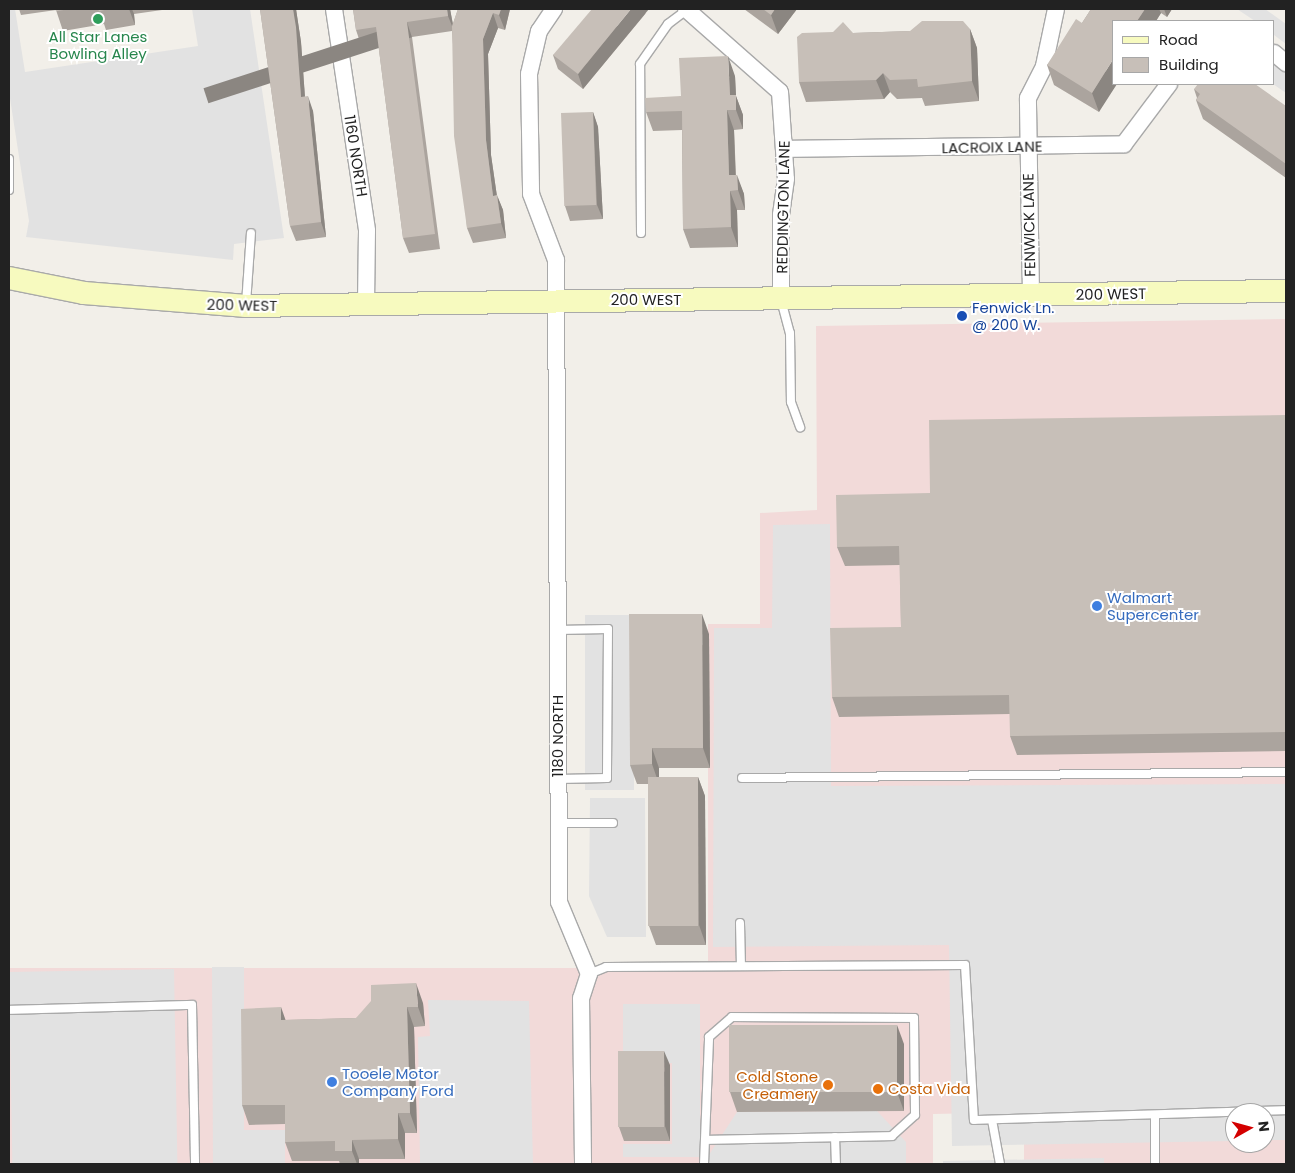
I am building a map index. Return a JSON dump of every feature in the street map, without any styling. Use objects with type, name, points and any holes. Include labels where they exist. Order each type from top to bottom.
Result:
[{"type":"street","name":"1160 NORTH","points":[[334,9],[367,231],[366,304]]},
{"type":"street","name":"1180 NORTH","points":[[554,9],[539,31],[529,74],[531,194],[552,245],[555,301],[559,902],[589,974]]},
{"type":"street","name":"FENWICK LANE","points":[[1031,296],[1028,98],[1044,66],[1056,9]]},
{"type":"street","name":"REDDINGTON LANE","points":[[686,10],[780,92],[785,149],[781,299]]},
{"type":"street","points":[[1275,54],[1286,62]]},
{"type":"street","name":"LACROIX LANE","points":[[785,149],[1028,147],[1124,144],[1168,85]]},
{"type":"street","name":"200 WEST","points":[[9,278],[84,293],[246,306],[1286,291]]},
{"type":"street","points":[[583,1164],[581,998],[589,974]]},
{"type":"lane","points":[[641,233],[640,64],[668,24],[686,10]]},
{"type":"lane","points":[[9,159],[9,190]]},
{"type":"lane","points":[[246,306],[251,233]]},
{"type":"lane","points":[[781,299],[790,333],[791,402],[800,427]]},
{"type":"lane","points":[[557,630],[608,629],[607,778],[558,779]]},
{"type":"lane","points":[[742,778],[1286,772]]},
{"type":"lane","points":[[559,823],[613,823]]},
{"type":"lane","points":[[740,923],[740,966]]},
{"type":"lane","points":[[589,974],[606,967],[965,965],[974,1120],[1286,1110]]},
{"type":"lane","points":[[9,1010],[192,1005],[195,1164]]},
{"type":"lane","points":[[704,1164],[708,1037],[732,1017],[914,1018],[915,1114],[892,1136],[706,1140]]},
{"type":"lane","points":[[1155,1115],[1155,1164]]},
{"type":"lane","points":[[992,1120],[1000,1164]]},
{"type":"lane","points":[[835,1138],[836,1164]]},
{"type":"shaded area","points":[[9,9],[15,9],[25,72],[198,46],[192,9],[250,9],[284,238],[234,244],[233,260],[26,237],[29,221],[9,92]]},
{"type":"shaded area","points":[[1237,9],[1265,9],[1286,24],[1286,44],[1275,36],[1275,20],[1254,20]]},
{"type":"shaded area","points":[[1275,65],[1286,73],[1286,93],[1274,85]]},
{"type":"shaded area","points":[[1286,319],[1286,1164],[1024,1164],[1024,1112],[933,1114],[933,1164],[9,1164],[9,968],[708,968],[708,624],[760,624],[760,513],[817,510],[816,326]]},
{"type":"shaded area","points":[[830,524],[831,786],[1286,784],[1286,1140],[1275,1140],[1275,1103],[1225,1103],[1225,1141],[952,1146],[949,945],[713,947],[714,628],[772,628],[773,525]]},
{"type":"shaded area","points":[[585,615],[634,615],[634,790],[585,790]]},
{"type":"shaded area","points":[[590,798],[645,798],[646,937],[607,937],[589,896]]},
{"type":"shaded area","points":[[212,967],[244,967],[244,1130],[285,1130],[285,1164],[213,1164]]},
{"type":"shaded area","points":[[174,969],[177,1164],[12,1164],[9,972]]},
{"type":"shaded area","points":[[428,1000],[529,1001],[533,1164],[420,1164],[418,1037],[430,1036]]},
{"type":"shaded area","points":[[623,1004],[700,1004],[700,1157],[623,1157],[623,1144],[672,1144],[672,1063],[623,1062]]},
{"type":"shaded area","points":[[877,1111],[906,1142],[906,1164],[703,1164],[737,1112]]},
{"type":"shaded area","points":[[1104,1158],[1104,1164],[943,1164],[943,1161]]},
{"type":"building","points":[[55,9],[71,9],[56,11]]},
{"type":"building","points":[[260,9],[293,9],[301,97],[308,96],[321,222],[290,226]]},
{"type":"building","points":[[353,9],[447,9],[448,16],[407,22],[435,234],[403,238],[376,27],[356,30]]},
{"type":"building","points":[[458,9],[501,9],[499,15],[493,13],[483,39],[486,140],[493,196],[497,195],[501,223],[467,228],[454,136],[452,26]]},
{"type":"building","points":[[592,9],[631,9],[578,74],[553,55]]},
{"type":"building","points":[[763,9],[775,9],[771,15]]},
{"type":"building","points":[[1091,9],[1145,9],[1138,20],[1112,20],[1112,61],[1092,93],[1047,65],[1076,19],[1082,23]]},
{"type":"building","points":[[922,21],[963,21],[970,29],[972,81],[918,87],[917,79],[890,80],[883,73],[876,80],[799,82],[797,37],[802,33],[833,32],[843,22],[853,33],[910,31]]},
{"type":"building","points":[[728,56],[730,95],[736,95],[736,110],[727,110],[729,175],[737,175],[738,190],[730,191],[731,227],[683,229],[682,111],[646,112],[645,98],[681,96],[679,58]]},
{"type":"building","points":[[1197,85],[1256,85],[1286,106],[1286,164],[1196,100],[1200,94],[1194,89]]},
{"type":"building","points":[[593,112],[596,205],[564,206],[561,113]]},
{"type":"building","name":"Walmart Supercenter","points":[[1286,415],[1286,732],[1010,736],[1009,695],[832,697],[830,628],[901,627],[899,546],[837,547],[836,495],[930,493],[929,420]]},
{"type":"building","points":[[629,614],[702,614],[703,748],[652,748],[652,764],[630,765]]},
{"type":"building","points":[[648,777],[698,777],[698,926],[648,926]]},
{"type":"building","name":"Tooele Motor Company Ford","points":[[416,983],[418,1007],[407,1007],[410,1113],[398,1113],[398,1139],[352,1140],[352,1151],[335,1151],[335,1141],[285,1142],[285,1105],[242,1105],[241,1009],[281,1007],[281,1020],[356,1018],[371,1001],[371,985]]},
{"type":"building","points":[[729,1025],[897,1025],[897,1092],[729,1092]]},
{"type":"building","points":[[618,1051],[664,1051],[664,1127],[618,1127]]},
{"type":"place","name":"All Star Lanes Bowling Alley","points":[[98,19]]},
{"type":"place","name":"Fenwick Ln. @ 200 W.","points":[[962,316]]},
{"type":"place","name":"Walmart Supercenter","points":[[1097,606]]},
{"type":"place","name":"Tooele Motor Company Ford","points":[[332,1082]]},
{"type":"place","name":"Cold Stone Creamery","points":[[828,1085]]},
{"type":"place","name":"Costa Vida","points":[[878,1089]]}]
